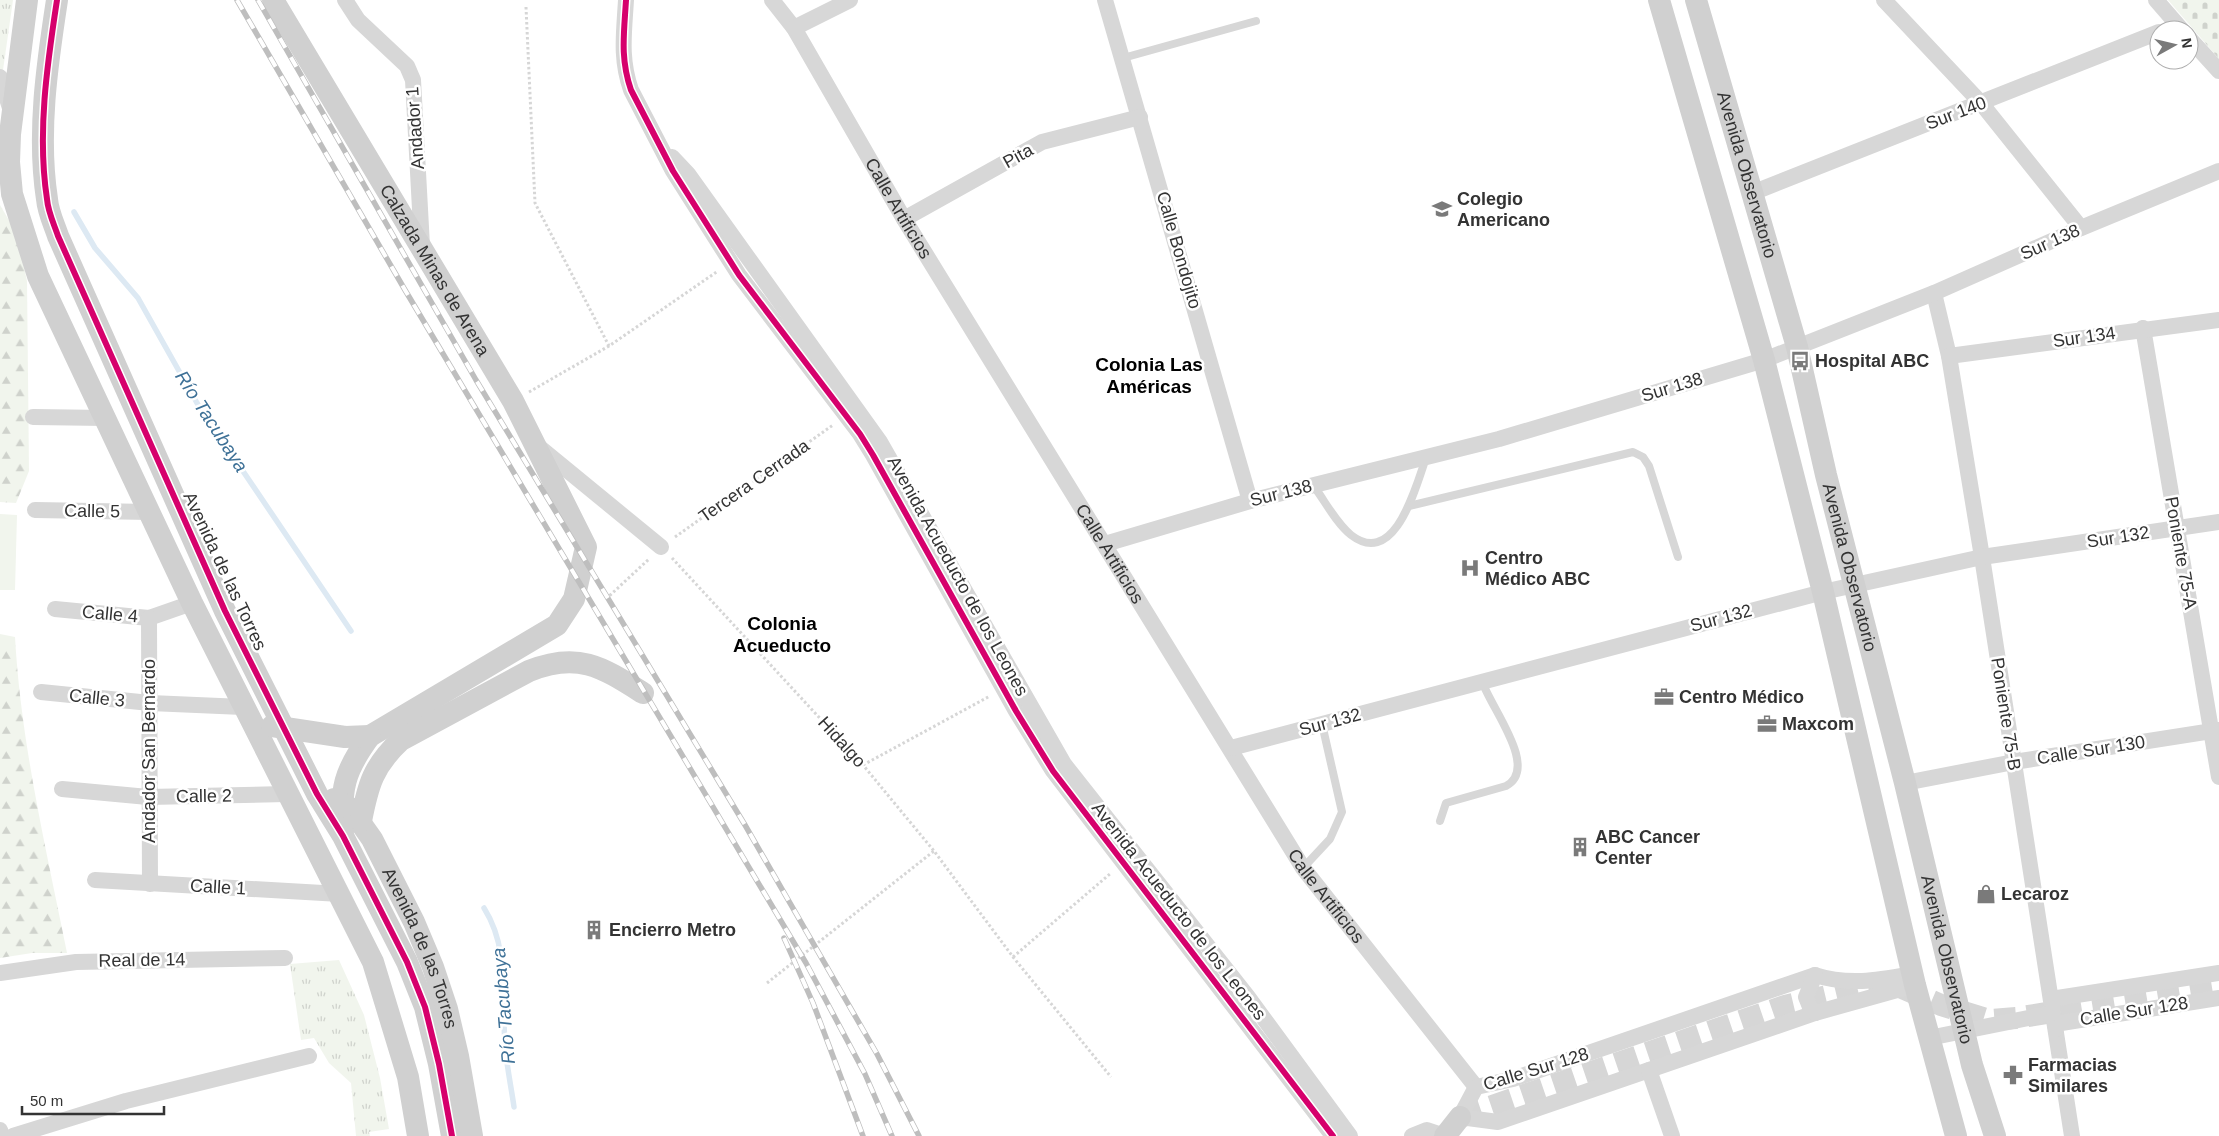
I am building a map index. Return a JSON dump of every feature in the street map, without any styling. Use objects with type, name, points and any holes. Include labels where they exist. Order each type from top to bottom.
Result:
[{"type":"street","points":[[27,0],[6,186],[38,276],[192,603],[286,794],[340,894],[373,962],[394,1023],[408,1077],[418,1136]]},
{"type":"street","name":"Avenida de las Torres","points":[[57,0],[48,57],[44,164],[47,201],[58,236],[225,611],[283,729],[317,794],[343,836],[407,962],[425,1007],[439,1064],[452,1136]]},
{"type":"street","name":"Calzada Minas de Arena","points":[[273,0],[513,401],[586,547],[574,599],[557,625],[370,736]]},
{"type":"street","name":"Andador 1","points":[[345,0],[358,20],[407,66],[412,80],[423,252]]},
{"type":"street","name":"Avenida Acueducto de los Leones","points":[[626,0],[622,53],[625,73],[631,90],[689,199],[730,262],[846,415],[873,455],[1003,688],[1053,771],[1333,1136]]},
{"type":"street","name":"Calle Artificios","points":[[772,0],[794,28],[904,219],[1231,748],[1303,868],[1476,1087]]},
{"type":"street","points":[[794,28],[850,0]]},
{"type":"street","name":"Calle Bondojito","points":[[1105,0],[1250,501]]},
{"type":"street","name":"Avenida Observatorio","points":[[1658,0],[1764,360],[1823,592],[1914,980],[1955,1136]]},
{"type":"street","name":"Avenida Observatorio","points":[[1696,0],[1797,347],[1826,475],[1905,783],[1972,1065],[1995,1136]]},
{"type":"street","points":[[1884,0],[1982,103],[2081,228]]},
{"type":"street","points":[[2156,0],[2169,20]]},
{"type":"street","name":"Sur 140","points":[[1752,193],[2149,36]]},
{"type":"street","points":[[2199,49],[2219,71]]},
{"type":"street","points":[[0,78],[13,117]]},
{"type":"street","name":"Pita","points":[[904,219],[1042,142],[1140,117]]},
{"type":"street","name":"Avenida Acueducto de los Leones","points":[[658,142],[688,174],[880,442],[1064,764],[1248,997],[1350,1136]]},
{"type":"street","name":"Sur 138","points":[[1105,544],[1250,501],[1499,438],[1764,360],[1934,293],[2081,228],[2219,171]]},
{"type":"street","name":"Poniente 75-B","points":[[1934,293],[1949,356],[1982,557],[2072,1136]]},
{"type":"street","name":"Sur 134","points":[[1949,356],[2143,328],[2219,320]]},
{"type":"street","name":"Poniente 75-A","points":[[2143,328],[2177,528],[2215,731],[2219,778]]},
{"type":"street","points":[[33,417],[106,418]]},
{"type":"street","points":[[535,444],[661,547]]},
{"type":"street","name":"Calle 5","points":[[35,510],[150,512]]},
{"type":"street","name":"Sur 132","points":[[1231,748],[1823,592],[1982,557],[2219,522]]},
{"type":"street","name":"Calle 4","points":[[55,610],[149,618],[192,603]]},
{"type":"street","name":"Andador San Bernardo","points":[[149,618],[148,798],[150,884]]},
{"type":"street","points":[[362,822],[368,787],[375,770],[387,753],[401,740],[529,670],[547,663],[565,661],[590,663],[605,669],[643,693]]},
{"type":"street","name":"Calle 3","points":[[41,692],[246,714]]},
{"type":"street","points":[[246,714],[283,729],[345,737],[370,736]]},
{"type":"street","name":"Calle Sur 130","points":[[1905,783],[2014,762],[2215,731]]},
{"type":"street","points":[[343,836],[340,801],[354,758],[370,736]]},
{"type":"street","name":"Calle 2","points":[[62,789],[148,798],[286,794]]},
{"type":"street","name":"Avenida de las Torres","points":[[286,794],[317,794],[340,801],[350,808],[362,822],[414,922],[434,967],[456,1047],[472,1136]]},
{"type":"street","name":"Calle 1","points":[[95,880],[340,894]]},
{"type":"street","name":"Real de 14","points":[[0,972],[76,962],[284,958]]},
{"type":"street","name":"Calle Sur 128","points":[[1929,1038],[2053,1014],[2219,973]]},
{"type":"street","points":[[1815,1013],[1806,997],[1815,976],[1835,982],[1852,983],[1914,980]]},
{"type":"street","name":"Calle Sur 128","points":[[1815,976],[1513,1079],[1476,1087],[1460,1118],[1498,1122],[1914,980]]},
{"type":"street","name":"Calle Sur 128","points":[[2053,1014],[2055,1024],[2219,998]]},
{"type":"street","points":[[13,1136],[126,1100],[309,1056]]},
{"type":"street","points":[[1649,1070],[1672,1136]]},
{"type":"street","points":[[1412,1136],[1427,1130],[1445,1136],[1460,1118]]},
{"type":"street","points":[[0,1130],[2,1136]]},
{"type":"lane","points":[[1123,58],[1256,21]]},
{"type":"lane","points":[[1409,506],[1633,452],[1643,457],[1650,466],[1678,558]]},
{"type":"lane","points":[[1313,485],[1349,533],[1360,540],[1370,542],[1388,537],[1399,525],[1409,506],[1427,456]]},
{"type":"lane","points":[[1440,821],[1446,803],[1506,786],[1514,780],[1519,771],[1518,760],[1510,736],[1486,695],[1482,681]]},
{"type":"lane","points":[[1303,868],[1330,839],[1342,812],[1322,724]]},
{"type":"path","points":[[526,7],[536,203],[609,346]]},
{"type":"path","points":[[513,401],[609,346],[730,262]]},
{"type":"path","points":[[863,765],[1003,688]]},
{"type":"path","points":[[767,983],[934,851]]},
{"type":"path","points":[[1013,957],[1123,862]]},
{"type":"green space","points":[[0,0],[13,0],[0,91]]},
{"type":"green space","points":[[2168,0],[2219,0],[2219,59],[2199,36],[2199,20],[2185,20]]},
{"type":"green space","points":[[0,205],[17,234],[27,281],[29,471],[16,503],[0,502]]},
{"type":"green space","points":[[0,514],[17,515],[15,590],[0,590]]},
{"type":"green space","points":[[0,634],[15,637],[18,677],[29,756],[67,953],[32,953],[0,958]]},
{"type":"green space","points":[[339,960],[364,1015],[380,1078],[389,1129],[369,1132],[370,1136],[356,1136],[351,1083],[329,1063],[314,1038],[301,1040],[290,964]]},
{"type":"waterway","name":"Río Tacubaya","points":[[74,212],[95,248],[138,298],[197,403],[351,631]]},
{"type":"waterway","name":"Río Tacubaya","points":[[484,908],[498,940],[501,956],[507,1066],[514,1107]]},
{"type":"tunnel","points":[[1460,1117],[1785,1006],[1861,988],[1884,986],[1902,988],[1941,1005],[1989,1020],[2016,1018],[2219,985]]},
{"type":"railway","points":[[237,0],[405,290],[806,963],[865,1074],[892,1136]]},
{"type":"railway","points":[[258,0],[476,380],[745,825],[877,1054],[919,1136]]},
{"type":"railway","points":[[784,938],[813,1003],[863,1136]]},
{"type":"cycle path","points":[[57,0],[44,100],[43,125],[44,174],[51,218],[225,611],[317,794],[343,836],[407,962],[425,1007],[439,1064],[452,1136]]},
{"type":"cycle path","points":[[626,0],[624,56],[631,90],[673,171],[739,275],[860,434],[1016,711],[1053,771],[1333,1136]]},
{"type":"place","name":"Colegio Americano","points":[[1442,209]]},
{"type":"place","name":"Hospital ABC","points":[[1800,361]]},
{"type":"place","name":"Centro Médico ABC","points":[[1470,568]]},
{"type":"place","name":"Centro Médico","points":[[1664,697]]},
{"type":"place","name":"Maxcom","points":[[1767,724]]},
{"type":"place","name":"ABC Cancer Center","points":[[1580,847]]},
{"type":"place","name":"Lecaroz","points":[[1986,894]]},
{"type":"place","name":"Encierro Metro","points":[[594,930]]},
{"type":"place","name":"Farmacias Similares","points":[[2013,1075]]},
{"type":"district","name":"Colonia Las Américas","points":[[1149,375]]},
{"type":"district","name":"Colonia Acueducto","points":[[782,634]]}]
